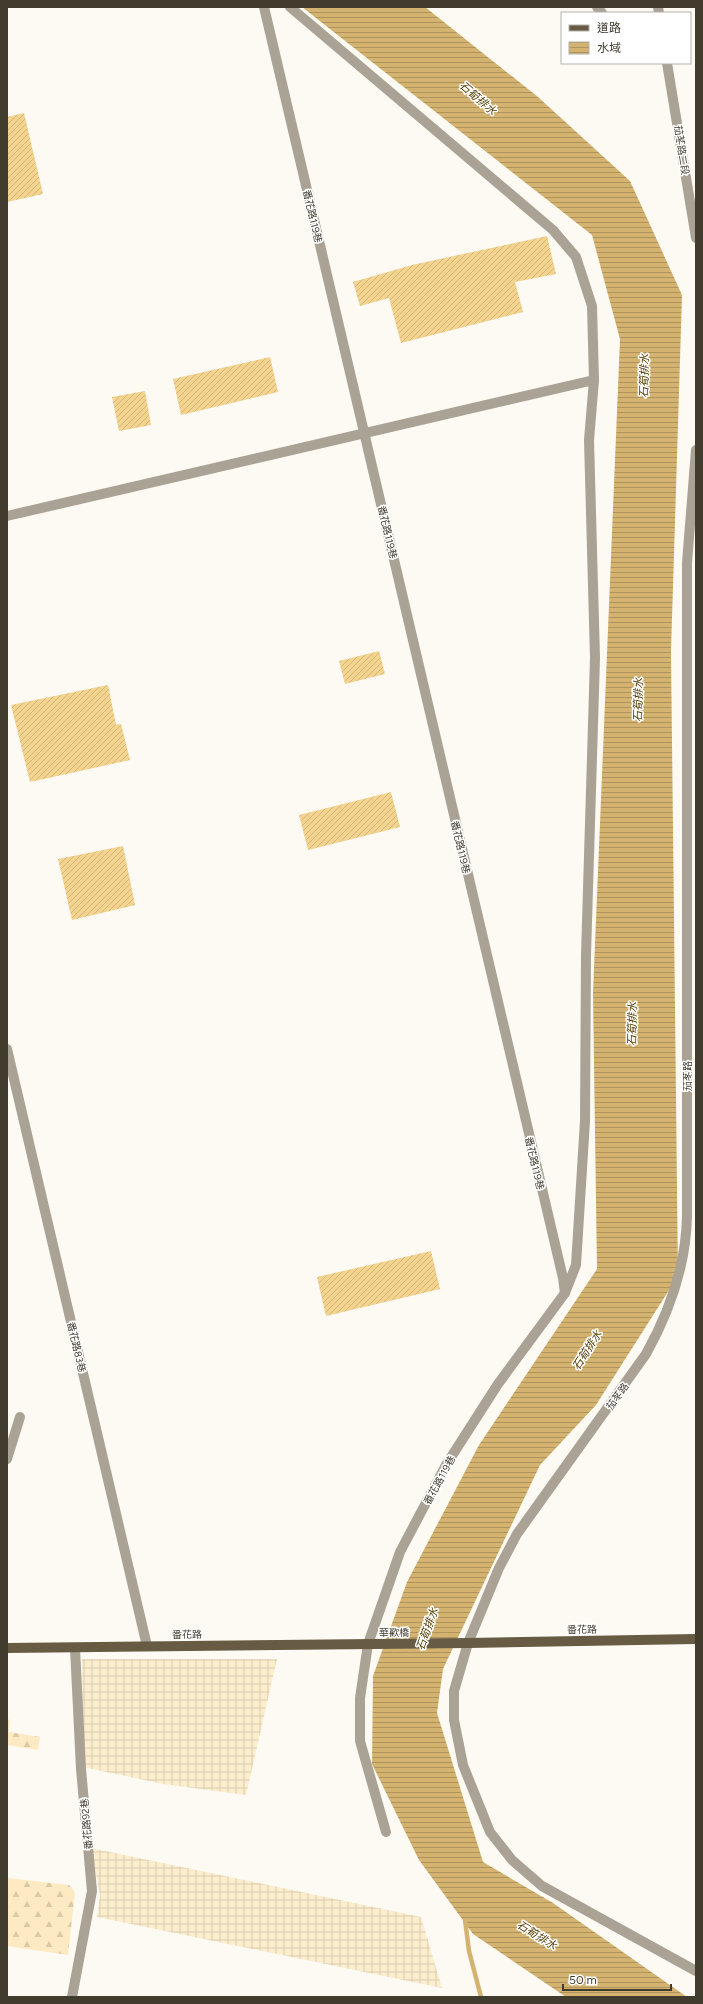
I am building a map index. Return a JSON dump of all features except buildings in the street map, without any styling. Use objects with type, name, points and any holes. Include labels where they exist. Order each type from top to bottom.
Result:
[{"type":"main road","name":"番花路","points":[[468,1643],[696,1639]]},
{"type":"main road","name":"華歡橋","points":[[368,1644],[468,1643]]},
{"type":"main road","name":"番花路","points":[[7,1648],[368,1644]]},
{"type":"street","name":"番花路119巷","points":[[264,7],[365,433],[565,1293],[498,1384],[446,1465],[400,1552],[368,1644],[360,1698],[360,1741],[386,1832]]},
{"type":"street","points":[[290,7],[553,230],[576,257],[592,306],[594,380],[590,440],[595,658],[586,955],[585,1121],[576,1265],[565,1293]]},
{"type":"street","name":"茄苳路二段","points":[[667,64],[696,238]]},
{"type":"street","points":[[7,516],[594,380]]},
{"type":"street","name":"茄苳路","points":[[696,450],[687,563],[691,878],[691,1216],[679,1278],[672,1299],[654,1339],[637,1369],[517,1534],[499,1568],[468,1643],[454,1691],[454,1720],[463,1765],[490,1832],[512,1860],[542,1886],[696,1971]]},
{"type":"street","name":"番花路83巷","points":[[7,1049],[147,1646]]},
{"type":"street","points":[[7,1459],[20,1417]]},
{"type":"street","name":"番花路92巷","points":[[72,1997],[92,1891],[81,1769],[75,1648]]},
{"type":"shaded area","points":[[82,1659],[277,1659],[246,1795],[163,1784],[83,1767]]},
{"type":"shaded area","points":[[91,1848],[421,1917],[442,1988],[97,1917],[100,1895]]},
{"type":"green space","points":[[7,1719],[10,1720],[9,1732],[40,1737],[38,1750],[7,1745]]},
{"type":"green space","points":[[7,1878],[69,1885],[75,1892],[68,1955],[7,1946]]},
{"type":"water","name":"石筍排水","points":[[302,7],[425,7],[538,97],[630,181],[682,295],[671,651],[678,1276],[596,1405],[540,1465],[443,1669],[437,1713],[483,1862],[553,1903],[687,1997],[566,1997],[473,1934],[419,1860],[372,1764],[373,1676],[407,1582],[479,1445],[597,1269],[593,993],[620,339],[592,235]]},
{"type":"waterway","points":[[465,1920],[469,1951],[481,1997]]}]
